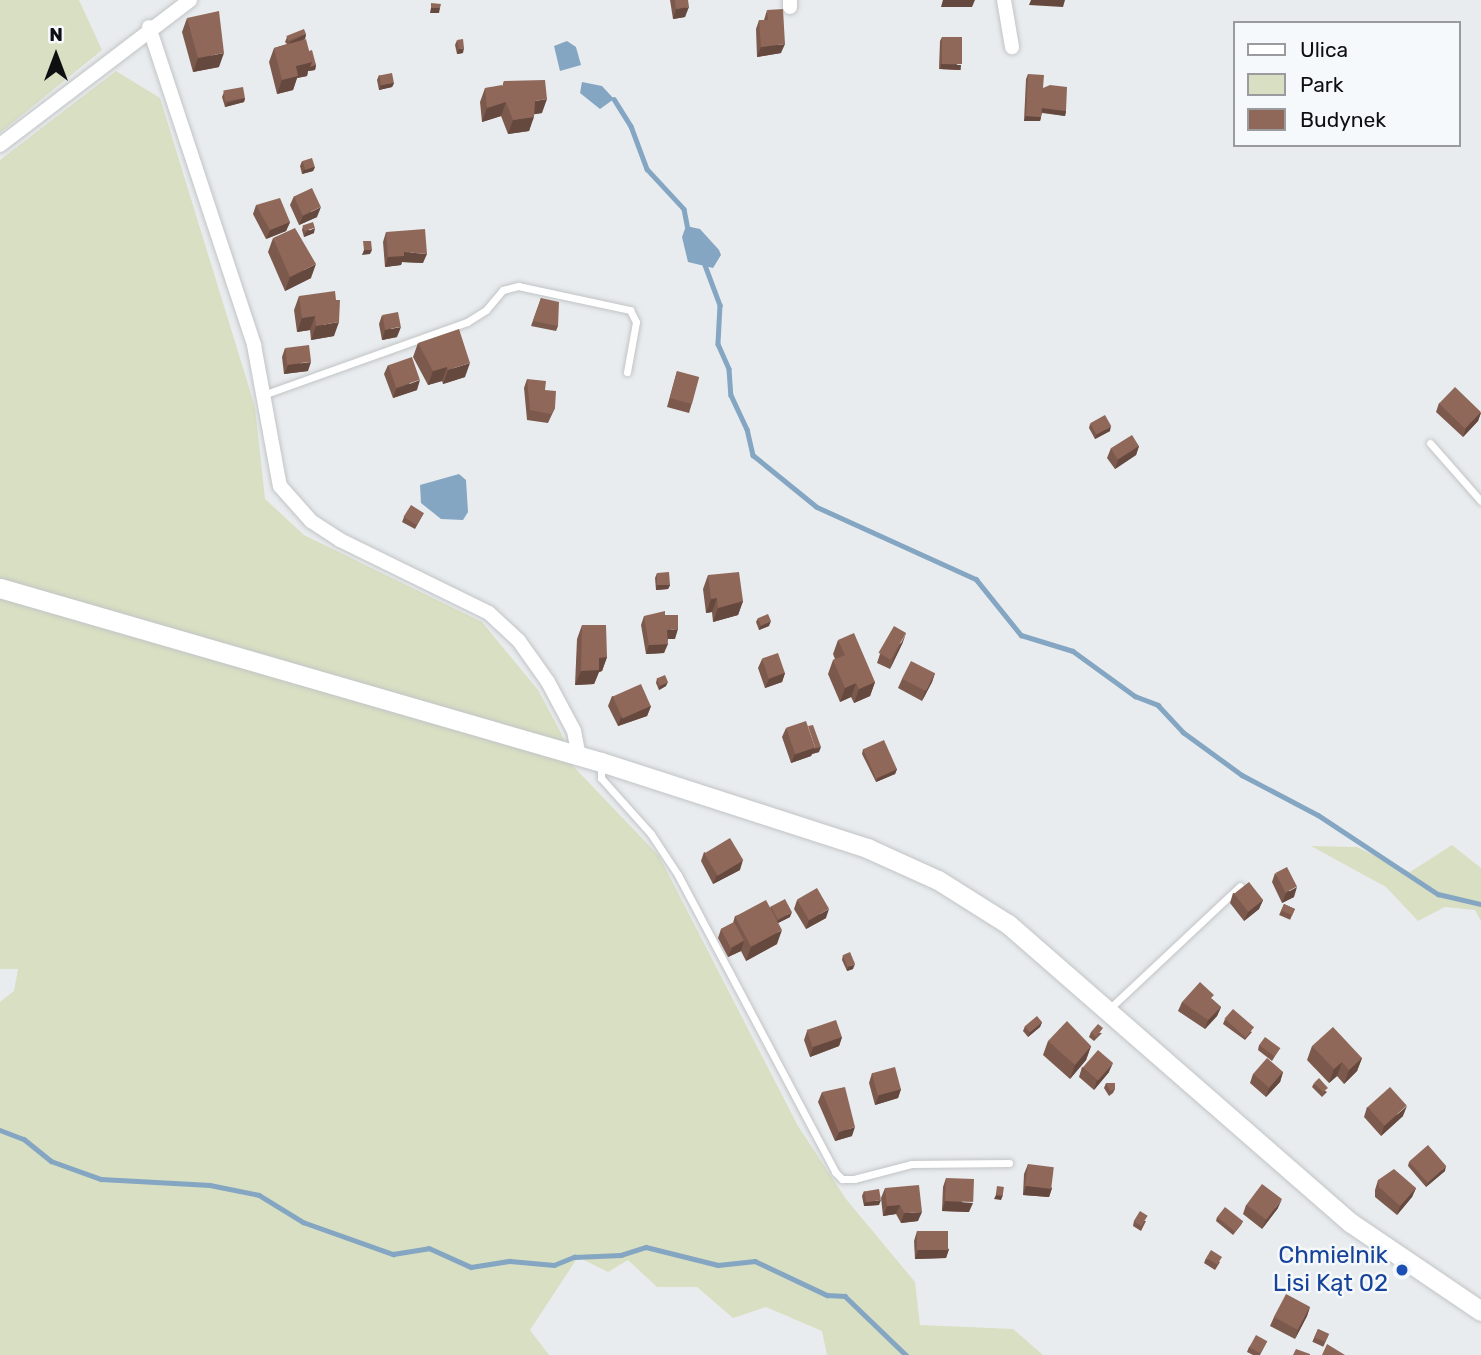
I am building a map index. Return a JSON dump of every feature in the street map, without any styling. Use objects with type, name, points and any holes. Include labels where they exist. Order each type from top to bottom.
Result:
[{"type":"street","points":[[0,145],[149,27],[190,0]]},
{"type":"street","points":[[1004,0],[1012,47]]},
{"type":"street","points":[[149,27],[254,345],[280,486],[292,502],[340,540],[489,613],[519,641],[548,682],[574,731],[579,756]]},
{"type":"street","points":[[0,588],[601,762],[867,848],[937,880],[1008,924],[1333,1208],[1399,1259],[1481,1311]]},
{"type":"lane","points":[[263,395],[467,322],[486,310],[503,290],[518,286],[630,310],[636,322],[627,372]]},
{"type":"lane","points":[[1430,443],[1481,501]]},
{"type":"lane","points":[[601,762],[601,778],[650,834],[678,875],[835,1172],[842,1179],[854,1179],[911,1164],[1009,1163]]},
{"type":"lane","points":[[1108,1010],[1240,886]]},
{"type":"green space","points":[[0,0],[79,0],[102,50],[0,133]]},
{"type":"green space","points":[[116,71],[160,98],[255,407],[265,499],[304,535],[482,622],[538,690],[561,733],[573,766],[659,856],[798,1126],[846,1199],[915,1282],[920,1325],[1013,1329],[1043,1355],[827,1355],[822,1331],[766,1307],[733,1318],[697,1287],[657,1287],[628,1260],[608,1272],[578,1257],[530,1330],[549,1355],[0,1355],[0,1002],[14,991],[18,969],[0,969],[0,160]]},
{"type":"green space","points":[[1452,845],[1481,868],[1481,921],[1475,910],[1445,907],[1418,921],[1386,887],[1311,846],[1357,847],[1410,872]]},
{"type":"water","points":[[567,41],[576,47],[581,65],[560,71],[554,46]]},
{"type":"water","points":[[582,82],[602,86],[614,99],[600,109],[580,93]]},
{"type":"water","points":[[686,226],[700,229],[719,250],[721,255],[713,268],[688,262],[682,237]]},
{"type":"water","points":[[459,474],[466,480],[468,512],[463,520],[441,519],[421,503],[420,485]]},
{"type":"building","points":[[675,0],[688,0],[689,7],[676,9]]},
{"type":"building","points":[[431,3],[441,4],[440,8],[431,8]]},
{"type":"building","points":[[783,9],[785,44],[761,47],[759,20],[768,20],[767,10]]},
{"type":"building","points":[[219,11],[224,53],[198,58],[187,18]]},
{"type":"building","points":[[304,29],[306,34],[288,41],[286,36]]},
{"type":"building","points":[[942,37],[962,37],[962,64],[942,64]]},
{"type":"building","points":[[306,39],[312,62],[296,66],[298,76],[282,80],[274,48]]},
{"type":"building","points":[[463,39],[464,48],[459,49],[457,40]]},
{"type":"building","points":[[312,50],[316,65],[310,67],[312,62],[309,51]]},
{"type":"building","points":[[392,73],[394,83],[381,85],[379,75]]},
{"type":"building","points":[[1028,74],[1044,75],[1043,88],[1050,85],[1067,87],[1066,111],[1042,108],[1041,117],[1026,116]]},
{"type":"building","points":[[545,80],[547,99],[535,101],[534,117],[513,120],[506,102],[487,108],[485,88],[502,85],[502,89],[504,81]]},
{"type":"building","points":[[243,87],[245,98],[225,101],[223,90]]},
{"type":"building","points":[[312,158],[315,167],[305,170],[302,161]]},
{"type":"building","points":[[312,188],[321,207],[303,215],[294,196]]},
{"type":"building","points":[[280,198],[290,222],[270,230],[256,205]]},
{"type":"building","points":[[313,222],[315,228],[304,231],[303,225]]},
{"type":"building","points":[[295,228],[316,264],[290,277],[273,238]]},
{"type":"building","points":[[425,229],[427,254],[404,252],[404,256],[388,257],[386,232]]},
{"type":"building","points":[[363,241],[371,241],[372,250],[364,250]]},
{"type":"building","points":[[335,291],[336,300],[340,300],[339,322],[316,326],[315,316],[302,318],[299,296]]},
{"type":"building","points":[[541,298],[559,302],[558,326],[533,321]]},
{"type":"building","points":[[398,312],[401,327],[385,330],[382,315]]},
{"type":"building","points":[[459,329],[470,363],[448,370],[447,367],[433,371],[418,343]]},
{"type":"building","points":[[309,345],[311,362],[287,365],[285,348]]},
{"type":"building","points":[[412,357],[420,380],[396,388],[388,365]]},
{"type":"building","points":[[677,371],[699,377],[692,404],[670,398]]},
{"type":"building","points":[[527,379],[546,381],[545,390],[556,391],[555,408],[551,414],[530,410]]},
{"type":"building","points":[[1455,387],[1481,412],[1465,429],[1439,404]]},
{"type":"building","points":[[1105,415],[1111,426],[1096,435],[1090,423]]},
{"type":"building","points":[[1132,435],[1139,446],[1118,459],[1111,448]]},
{"type":"building","points":[[411,505],[424,513],[416,525],[404,517]]},
{"type":"building","points":[[669,572],[670,585],[657,585],[657,573]]},
{"type":"building","points":[[739,572],[743,601],[718,608],[717,598],[711,599],[708,575]]},
{"type":"building","points":[[665,611],[665,615],[678,615],[678,629],[667,630],[668,644],[649,645],[644,616]]},
{"type":"building","points":[[768,614],[771,621],[761,626],[758,618]]},
{"type":"building","points":[[582,625],[606,625],[607,657],[599,658],[599,670],[581,671]]},
{"type":"building","points":[[894,626],[906,633],[891,660],[878,653]]},
{"type":"building","points":[[854,633],[875,682],[859,689],[856,683],[845,688],[833,660],[845,655],[838,640]]},
{"type":"building","points":[[778,653],[785,673],[769,678],[762,659]]},
{"type":"building","points":[[911,661],[935,673],[926,691],[902,679]]},
{"type":"building","points":[[665,675],[668,682],[660,686],[657,679]]},
{"type":"building","points":[[641,684],[651,706],[622,719],[613,697]]},
{"type":"building","points":[[806,721],[815,747],[795,754],[786,728]]},
{"type":"building","points":[[813,725],[821,747],[814,749],[808,726]]},
{"type":"building","points":[[884,740],[897,769],[876,779],[863,749]]},
{"type":"building","points":[[730,838],[743,860],[718,876],[704,853]]},
{"type":"building","points":[[1287,867],[1297,887],[1285,893],[1275,873]]},
{"type":"building","points":[[1249,882],[1263,900],[1248,912],[1234,894]]},
{"type":"building","points":[[817,888],[829,909],[809,920],[797,900]]},
{"type":"building","points":[[785,899],[792,912],[778,920],[771,907]]},
{"type":"building","points":[[766,900],[782,930],[751,946],[735,916]]},
{"type":"building","points":[[1284,904],[1295,909],[1292,915],[1281,910]]},
{"type":"building","points":[[734,922],[744,941],[731,948],[721,929]]},
{"type":"building","points":[[850,952],[855,964],[848,967],[843,955]]},
{"type":"building","points":[[1200,982],[1214,995],[1211,998],[1221,1007],[1208,1020],[1182,1002]]},
{"type":"building","points":[[1233,1009],[1254,1027],[1246,1037],[1224,1019]]},
{"type":"building","points":[[1037,1016],[1042,1022],[1030,1032],[1025,1026]]},
{"type":"building","points":[[836,1020],[842,1037],[813,1047],[807,1030]]},
{"type":"building","points":[[1067,1021],[1091,1046],[1075,1065],[1048,1041]]},
{"type":"building","points":[[1098,1024],[1103,1028],[1096,1037],[1091,1032]]},
{"type":"building","points":[[1333,1027],[1362,1058],[1349,1070],[1342,1062],[1334,1069],[1312,1046]]},
{"type":"building","points":[[1265,1037],[1280,1048],[1274,1056],[1259,1045]]},
{"type":"building","points":[[1098,1050],[1113,1063],[1098,1080],[1083,1067]]},
{"type":"building","points":[[1267,1058],[1283,1072],[1269,1088],[1253,1074]]},
{"type":"building","points":[[895,1067],[901,1089],[878,1095],[872,1073]]},
{"type":"building","points":[[1319,1078],[1328,1088],[1323,1092],[1314,1083]]},
{"type":"building","points":[[1106,1083],[1115,1083],[1115,1089],[1110,1091]]},
{"type":"building","points":[[845,1087],[855,1127],[839,1132],[822,1092]]},
{"type":"building","points":[[1390,1087],[1407,1106],[1384,1126],[1368,1107]]},
{"type":"building","points":[[1428,1145],[1446,1166],[1428,1183],[1409,1161]]},
{"type":"building","points":[[1028,1164],[1054,1167],[1051,1189],[1025,1186]]},
{"type":"building","points":[[1394,1169],[1416,1188],[1400,1206],[1379,1187],[1378,1180]]},
{"type":"building","points":[[946,1178],[974,1179],[973,1202],[945,1201]]},
{"type":"building","points":[[1262,1184],[1282,1199],[1266,1220],[1246,1205]]},
{"type":"building","points":[[919,1185],[922,1212],[904,1213],[900,1205],[887,1206],[885,1188]]},
{"type":"building","points":[[997,1186],[1004,1187],[1003,1196],[996,1195]]},
{"type":"building","points":[[879,1189],[881,1200],[866,1202],[864,1192]]},
{"type":"building","points":[[1225,1207],[1243,1221],[1235,1231],[1217,1217]]},
{"type":"building","points":[[1140,1211],[1148,1216],[1141,1226],[1134,1221]]},
{"type":"building","points":[[917,1231],[948,1231],[948,1250],[917,1250]]},
{"type":"building","points":[[1211,1250],[1222,1257],[1217,1265],[1206,1258]]},
{"type":"building","points":[[1286,1294],[1310,1307],[1298,1330],[1274,1317]]},
{"type":"building","points":[[1318,1329],[1329,1334],[1325,1342],[1314,1337]]},
{"type":"building","points":[[1256,1335],[1267,1341],[1261,1354],[1249,1347]]},
{"type":"building","points":[[1327,1344],[1345,1355],[1322,1355]]},
{"type":"building","points":[[1296,1349],[1310,1354],[1310,1355],[1293,1355]]},
{"type":"waterway","points":[[614,99],[631,126],[647,169],[684,209],[688,229]]},
{"type":"waterway","points":[[705,265],[720,305],[718,344],[729,369],[731,395],[747,429],[753,455],[817,507],[976,579],[1021,635],[1073,651],[1135,696],[1158,705],[1183,732],[1242,775],[1318,815],[1438,894],[1481,904]]},
{"type":"waterway","points":[[0,1130],[24,1139],[51,1161],[101,1179],[210,1185],[259,1195],[303,1222],[393,1254],[429,1248],[471,1267],[510,1261],[554,1265],[574,1257],[621,1255],[646,1247],[718,1265],[755,1261],[827,1295],[845,1296],[906,1355]]},
{"type":"place","name":"Chmielnik Lisi Kąt 02","points":[[1402,1270]]}]
